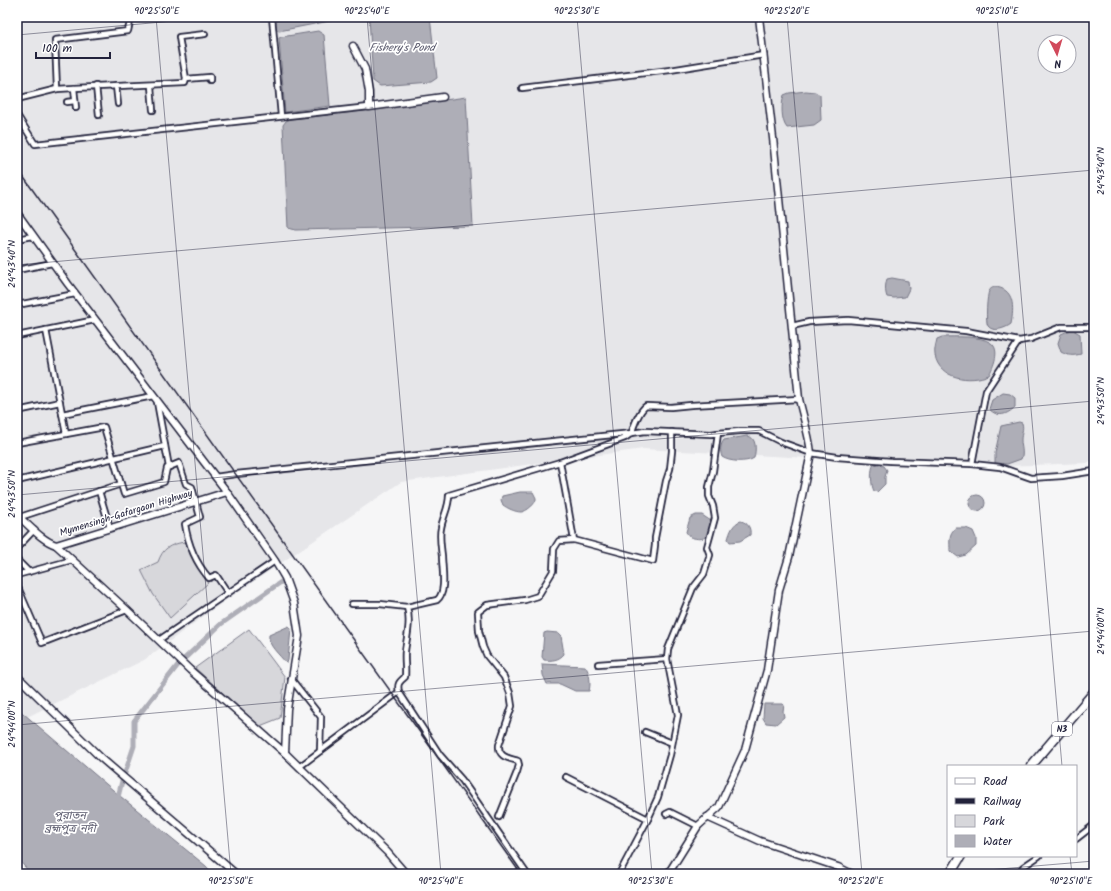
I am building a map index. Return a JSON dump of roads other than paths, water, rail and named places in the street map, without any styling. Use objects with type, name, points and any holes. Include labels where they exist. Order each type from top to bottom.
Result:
[{"type":"highway","name":"N3","points":[[1032,765],[1094,692]]},
{"type":"highway","points":[[950,874],[960,857]]},
{"type":"street","points":[[57,89],[55,40],[128,31],[131,17]]},
{"type":"street","points":[[272,17],[282,116]]},
{"type":"street","points":[[668,874],[698,826],[719,807],[738,768],[750,735],[766,670],[779,590],[789,557],[812,452],[799,399],[759,17]]},
{"type":"street","points":[[17,98],[57,89],[96,86],[151,86],[185,83],[186,79],[179,37],[205,34]]},
{"type":"street","points":[[353,46],[365,69],[369,92],[369,107]]},
{"type":"street","points":[[522,88],[670,70],[764,55]]},
{"type":"street","points":[[186,79],[210,77],[210,81]]},
{"type":"street","points":[[96,86],[99,115]]},
{"type":"street","points":[[116,86],[118,104]]},
{"type":"street","points":[[151,86],[153,110]]},
{"type":"street","points":[[74,88],[76,108]]},
{"type":"street","points":[[17,115],[35,144],[369,107],[443,97]]},
{"type":"street","points":[[67,102],[76,101]]},
{"type":"street","points":[[17,213],[75,294],[227,492],[275,561],[291,592],[299,627],[298,645],[287,709],[285,753]]},
{"type":"street","points":[[17,239],[33,236]]},
{"type":"street","points":[[17,270],[52,263]]},
{"type":"street","points":[[17,305],[75,294]]},
{"type":"street","points":[[17,336],[95,320]]},
{"type":"street","points":[[792,326],[809,322],[848,320],[966,331],[1019,341],[1031,339],[1061,327],[1094,327]]},
{"type":"street","points":[[46,330],[66,434]]},
{"type":"street","points":[[972,464],[986,391],[1019,341]]},
{"type":"street","points":[[62,414],[153,396]]},
{"type":"street","points":[[352,604],[380,604],[407,607],[437,600],[441,597],[443,583],[440,528],[449,505],[449,495],[560,462],[625,438],[632,433],[633,426],[643,408],[646,406],[671,407],[799,399]]},
{"type":"street","points":[[157,401],[169,467]]},
{"type":"street","points":[[17,411],[60,402]]},
{"type":"street","points":[[17,443],[104,427],[124,494],[164,482],[167,468],[179,463],[186,484],[192,487],[200,517],[185,524],[188,542],[196,561],[209,578],[216,575],[228,592]]},
{"type":"street","points":[[215,477],[259,471],[645,431],[718,433],[759,431],[781,442],[812,452],[837,457],[972,464],[1000,467],[1031,478],[1062,476],[1094,471]]},
{"type":"street","points":[[498,817],[519,765],[518,761],[500,754],[498,751],[512,706],[510,693],[504,677],[487,656],[483,647],[479,631],[478,612],[487,605],[525,600],[538,596],[553,571],[554,550],[559,541],[574,540],[652,561],[666,481],[670,469],[672,432]]},
{"type":"street","points":[[619,874],[658,797],[672,743],[678,715],[667,660],[668,649],[693,588],[704,574],[710,555],[707,547],[715,518],[713,506],[709,496],[709,487],[713,471],[718,433]]},
{"type":"street","points":[[17,481],[165,446]]},
{"type":"street","points":[[560,462],[574,540]]},
{"type":"street","points":[[18,516],[121,484]]},
{"type":"street","points":[[99,491],[110,528]]},
{"type":"street","name":"Mymensingh-Gafargaon Highway","points":[[18,516],[51,543],[56,545],[227,492]]},
{"type":"street","points":[[17,548],[34,530]]},
{"type":"street","points":[[56,545],[190,670],[285,753],[386,852],[406,874]]},
{"type":"street","points":[[17,560],[29,572]]},
{"type":"street","points":[[17,575],[72,560]]},
{"type":"street","points":[[159,640],[275,561]]},
{"type":"street","points":[[17,585],[42,643],[127,610]]},
{"type":"street","points":[[407,607],[409,614],[405,652],[405,676],[399,682],[399,692],[440,755],[462,780],[527,874]]},
{"type":"street","points":[[598,664],[667,660]]},
{"type":"street","points":[[17,676],[101,758],[236,874]]},
{"type":"street","points":[[291,679],[321,717],[320,750]]},
{"type":"street","points":[[299,767],[399,692]]},
{"type":"street","points":[[645,732],[672,743]]},
{"type":"street","points":[[566,777],[648,819]]},
{"type":"street","points":[[666,814],[670,812],[698,826]]},
{"type":"street","points":[[707,817],[760,841],[838,867],[852,874]]},
{"type":"street","points":[[1077,837],[1094,825]]},
{"type":"street","points":[[1018,874],[1023,867],[1038,857]]},
{"type":"street","points":[[1092,874],[1094,865]]},
{"type":"water","points":[[273,17],[350,17],[279,31],[274,28]]},
{"type":"water","name":"Fishery's Pond","points":[[369,17],[430,17],[437,78],[431,82],[380,86],[373,81]]},
{"type":"water","points":[[318,31],[324,35],[330,106],[285,112],[279,38]]},
{"type":"water","points":[[806,91],[815,92],[820,95],[821,120],[814,125],[787,128],[782,112],[784,95]]},
{"type":"water","points":[[466,97],[473,226],[296,230],[288,228],[283,125],[286,121],[291,119],[381,109]]},
{"type":"water","points":[[892,278],[908,281],[909,289],[905,297],[887,297],[886,281],[887,279]]},
{"type":"water","points":[[994,287],[1001,288],[1006,291],[1012,300],[1013,312],[1011,324],[1003,328],[996,329],[990,328],[987,324],[988,293]]},
{"type":"water","points":[[1073,330],[1080,334],[1081,354],[1071,355],[1061,352],[1058,343],[1061,334]]},
{"type":"water","points":[[942,337],[974,338],[986,340],[991,343],[994,346],[996,354],[989,375],[973,379],[965,379],[949,374],[942,369],[935,355],[935,347],[937,339]]},
{"type":"water","points":[[1003,393],[1010,394],[1015,398],[1015,407],[1006,414],[996,414],[989,409],[992,400]]},
{"type":"water","points":[[1019,422],[1022,423],[1023,427],[1021,459],[1007,464],[995,463],[995,453],[1001,426]]},
{"type":"water","points":[[747,436],[753,439],[755,444],[754,458],[747,461],[738,461],[725,459],[722,457],[721,448],[724,440]]},
{"type":"water","points":[[874,464],[884,466],[887,470],[885,484],[877,492],[873,489],[871,473]]},
{"type":"water","points":[[520,492],[533,492],[536,500],[533,505],[523,512],[519,512],[511,510],[503,505],[501,500],[502,496]]},
{"type":"water","points":[[977,495],[984,500],[985,503],[980,510],[977,511],[970,506],[969,503],[974,496]]},
{"type":"water","points":[[696,515],[702,515],[711,521],[708,534],[700,539],[690,537],[686,532],[690,518]]},
{"type":"water","points":[[741,521],[746,523],[748,526],[750,535],[740,541],[730,542],[728,539],[732,528]]},
{"type":"water","points":[[956,528],[966,528],[973,531],[976,538],[976,546],[966,555],[958,557],[950,551],[951,535],[953,530]]},
{"type":"water","points":[[289,626],[291,629],[288,660],[286,663],[274,650],[269,639],[269,635]]},
{"type":"water","points":[[544,633],[558,633],[561,636],[564,654],[558,659],[544,660],[542,657]]},
{"type":"water","points":[[542,664],[585,666],[590,678],[589,691],[575,691],[560,684],[547,684],[543,675]]},
{"type":"water","points":[[764,704],[783,704],[784,717],[776,724],[766,723],[763,718]]},
{"type":"water","name":"পুরাতন ব্রহ্মপুত্র নদী","points":[[17,708],[120,796],[206,866],[213,874],[31,874],[17,858]]},
{"type":"waterway","points":[[183,660],[221,624],[281,582]]},
{"type":"waterway","points":[[125,773],[134,746],[134,721],[178,665]]},
{"type":"waterway","points":[[117,801],[122,781]]},
{"type":"railway","points":[[17,168],[521,874]]}]
